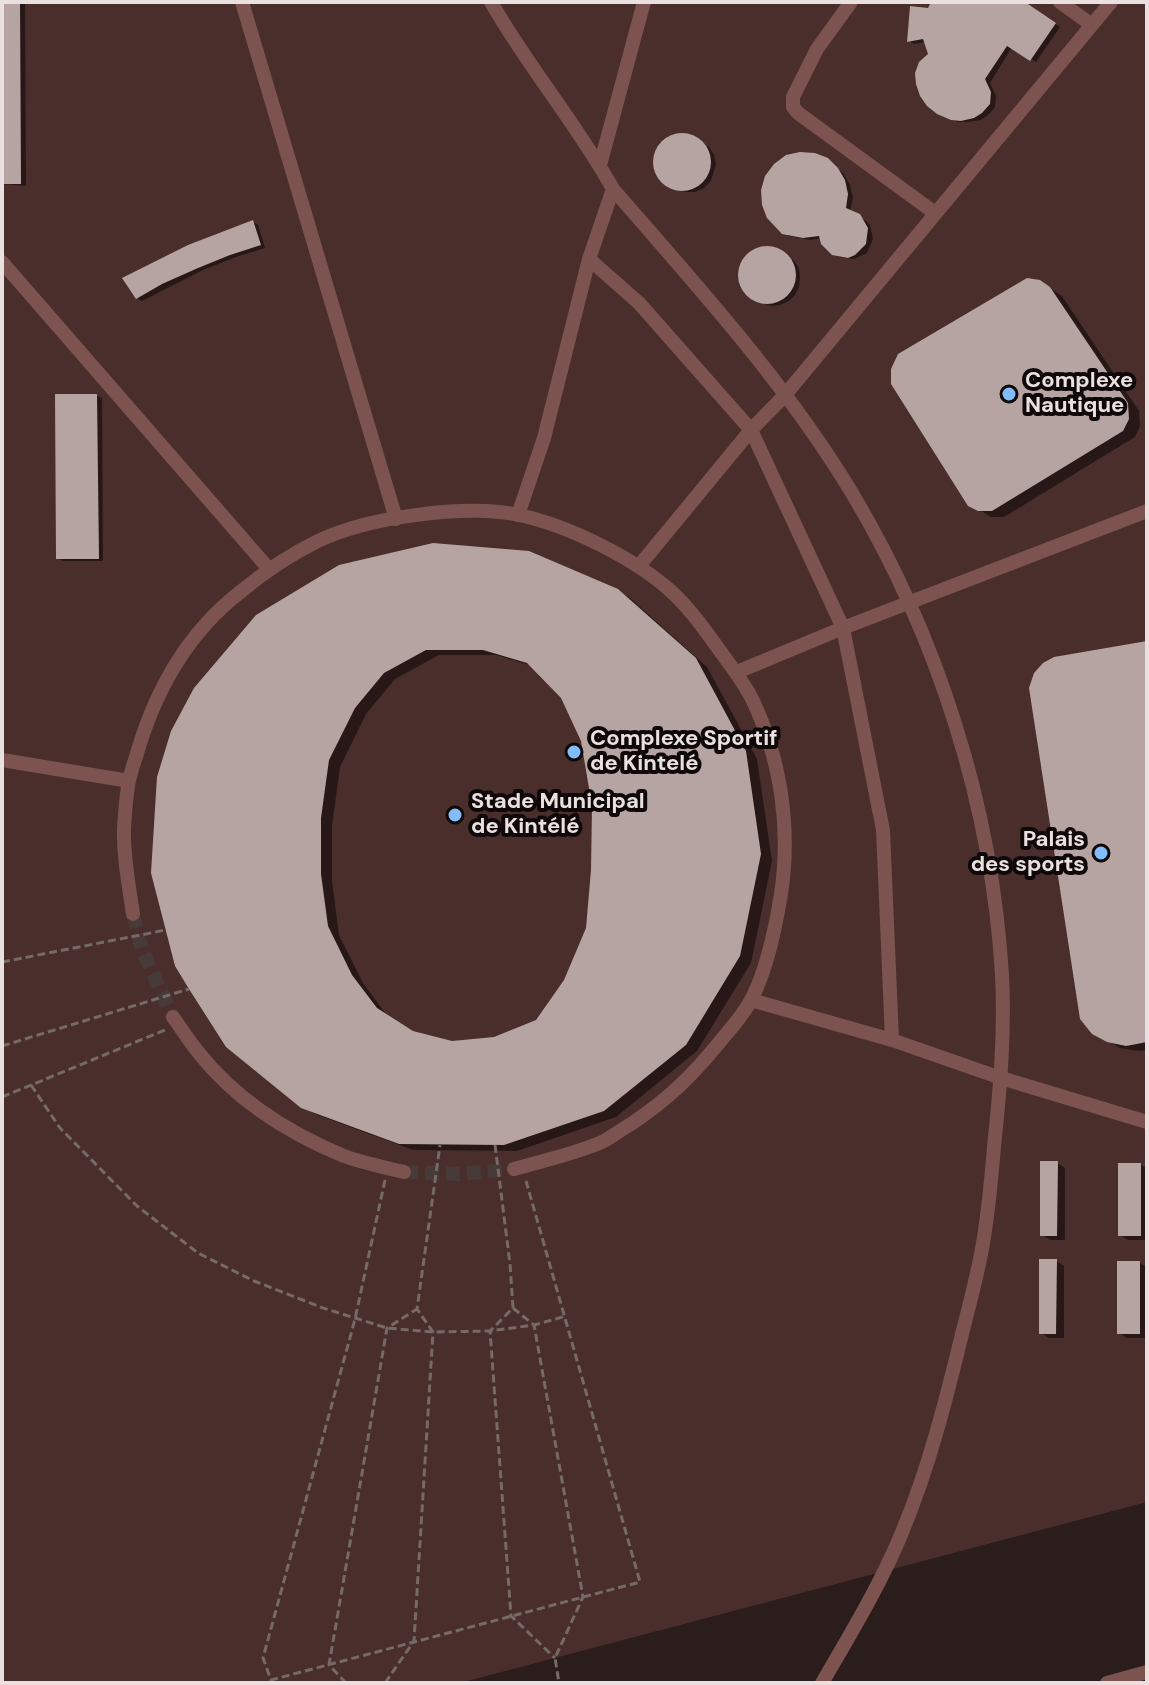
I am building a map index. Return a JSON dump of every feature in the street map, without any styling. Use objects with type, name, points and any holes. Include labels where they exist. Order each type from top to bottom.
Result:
[{"type":"street","points":[[242,2],[396,519]]},
{"type":"street","points":[[491,2],[613,189],[809,425],[854,496],[892,568],[928,647],[953,713],[977,802],[991,874],[1002,978],[1001,1078],[982,1250],[932,1450],[903,1532],[867,1607],[822,1683]]},
{"type":"street","points":[[600,165],[644,2]]},
{"type":"street","points":[[851,2],[817,49],[793,97],[793,107],[935,213]]},
{"type":"street","points":[[1060,2],[1092,25]]},
{"type":"street","points":[[639,566],[1111,2]]},
{"type":"street","points":[[518,515],[544,438],[589,259],[613,189]]},
{"type":"street","points":[[589,259],[639,303],[751,430],[843,628],[883,830],[892,1040]]},
{"type":"street","points":[[2,262],[269,569]]},
{"type":"street","points":[[737,672],[1147,511]]},
{"type":"street","points":[[133,914],[124,832],[129,781],[144,731],[174,666],[207,623],[269,569],[318,541],[354,527],[444,512],[518,515],[562,529],[639,566],[673,593],[698,620],[737,672],[752,698],[770,742],[780,787],[785,835],[779,910],[751,1000],[696,1071],[661,1104],[604,1141],[518,1168]]},
{"type":"street","points":[[2,760],[129,781]]},
{"type":"street","points":[[751,1000],[892,1040],[1001,1078],[1147,1122]]},
{"type":"street","points":[[176,1021],[199,1053],[255,1108],[286,1128],[343,1155],[404,1172]]},
{"type":"street","points":[[1107,1683],[1147,1672]]},
{"type":"path","points":[[2,962],[166,930]]},
{"type":"path","points":[[2,1046],[189,989]]},
{"type":"path","points":[[2,1097],[176,1021]]},
{"type":"path","points":[[31,1085],[60,1128],[137,1206],[198,1253],[254,1281],[323,1308],[387,1328],[433,1332],[490,1331],[534,1325],[566,1316]]},
{"type":"path","points":[[385,1683],[414,1641],[433,1332],[417,1309],[440,1145]]},
{"type":"path","points":[[495,1145],[513,1308],[534,1325],[583,1597],[555,1658],[559,1683]]},
{"type":"path","points":[[387,1168],[355,1319],[263,1658],[271,1680],[640,1582],[566,1316],[518,1168]]},
{"type":"path","points":[[513,1308],[490,1331],[511,1616],[555,1658]]},
{"type":"path","points":[[329,1665],[387,1328],[417,1309]]},
{"type":"path","points":[[329,1665],[346,1683]]},
{"type":"shaded area","name":"Complexe Sportif de Kintelé","points":[[2,2],[1147,2],[1147,1502],[460,1683],[2,1683]]},
{"type":"building","points":[[2,2],[20,2],[21,184],[2,184]]},
{"type":"building","points":[[931,2],[1025,2],[1056,23],[1030,61],[1007,46],[985,79],[991,92],[990,104],[974,118],[951,120],[937,114],[920,96],[915,73],[919,62],[928,54],[923,39],[907,42],[910,6],[928,8]]},
{"type":"building","points":[[682,133],[693,135],[702,142],[709,151],[709,173],[702,182],[693,189],[682,191],[671,189],[662,182],[655,173],[653,162],[655,151],[662,142],[671,135]]},
{"type":"building","points":[[800,152],[828,158],[845,180],[848,194],[846,208],[860,214],[868,228],[866,244],[855,255],[848,258],[832,255],[821,244],[819,236],[803,238],[782,234],[767,218],[761,190],[765,176],[786,155]]},
{"type":"building","points":[[253,220],[261,245],[198,268],[136,299],[122,278],[188,245]]},
{"type":"building","points":[[767,246],[778,248],[787,255],[794,264],[794,286],[787,295],[778,302],[767,304],[756,302],[747,295],[740,286],[738,275],[740,264],[747,255],[756,248]]},
{"type":"building","name":"Complexe Nautique","points":[[1027,278],[1040,280],[1050,287],[1128,403],[1129,419],[1123,431],[992,511],[978,511],[968,506],[891,384],[891,369],[898,354]]},
{"type":"building","points":[[55,394],[97,394],[99,559],[56,559]]},
{"type":"building","name":"Stade Municipal de Kintélé","points":[[433,543],[529,551],[618,589],[696,658],[746,751],[761,854],[740,956],[686,1045],[604,1111],[504,1145],[399,1144],[301,1108],[226,1047],[175,966],[151,873],[157,777],[171,731],[194,688],[256,615],[339,565]],"holes":[[[426,650],[483,650],[527,663],[561,698],[581,741],[592,806],[591,870],[586,928],[564,980],[536,1020],[494,1037],[452,1041],[413,1031],[377,1008],[352,975],[328,926],[321,874],[321,818],[329,760],[355,708],[384,673]]]},
{"type":"building","name":"Palais des sports","points":[[1147,641],[1147,1042],[1126,1046],[1107,1042],[1092,1034],[1080,1019],[1029,688],[1034,673],[1054,657]]},
{"type":"building","points":[[1040,1161],[1058,1161],[1057,1236],[1040,1236]]},
{"type":"building","points":[[1118,1163],[1141,1163],[1141,1236],[1118,1236]]},
{"type":"building","points":[[1039,1259],[1057,1259],[1056,1334],[1039,1334]]},
{"type":"building","points":[[1117,1261],[1140,1261],[1140,1334],[1117,1334]]},
{"type":"tunnel","points":[[133,914],[142,950],[173,1017]]},
{"type":"tunnel","points":[[404,1172],[459,1174],[514,1169]]},
{"type":"place","name":"Complexe Nautique","points":[[1009,394]]},
{"type":"place","name":"Complexe Sportif de Kintelé","points":[[574,752]]},
{"type":"place","name":"Stade Municipal de Kintélé","points":[[455,815]]},
{"type":"place","name":"Palais des sports","points":[[1101,853]]}]
